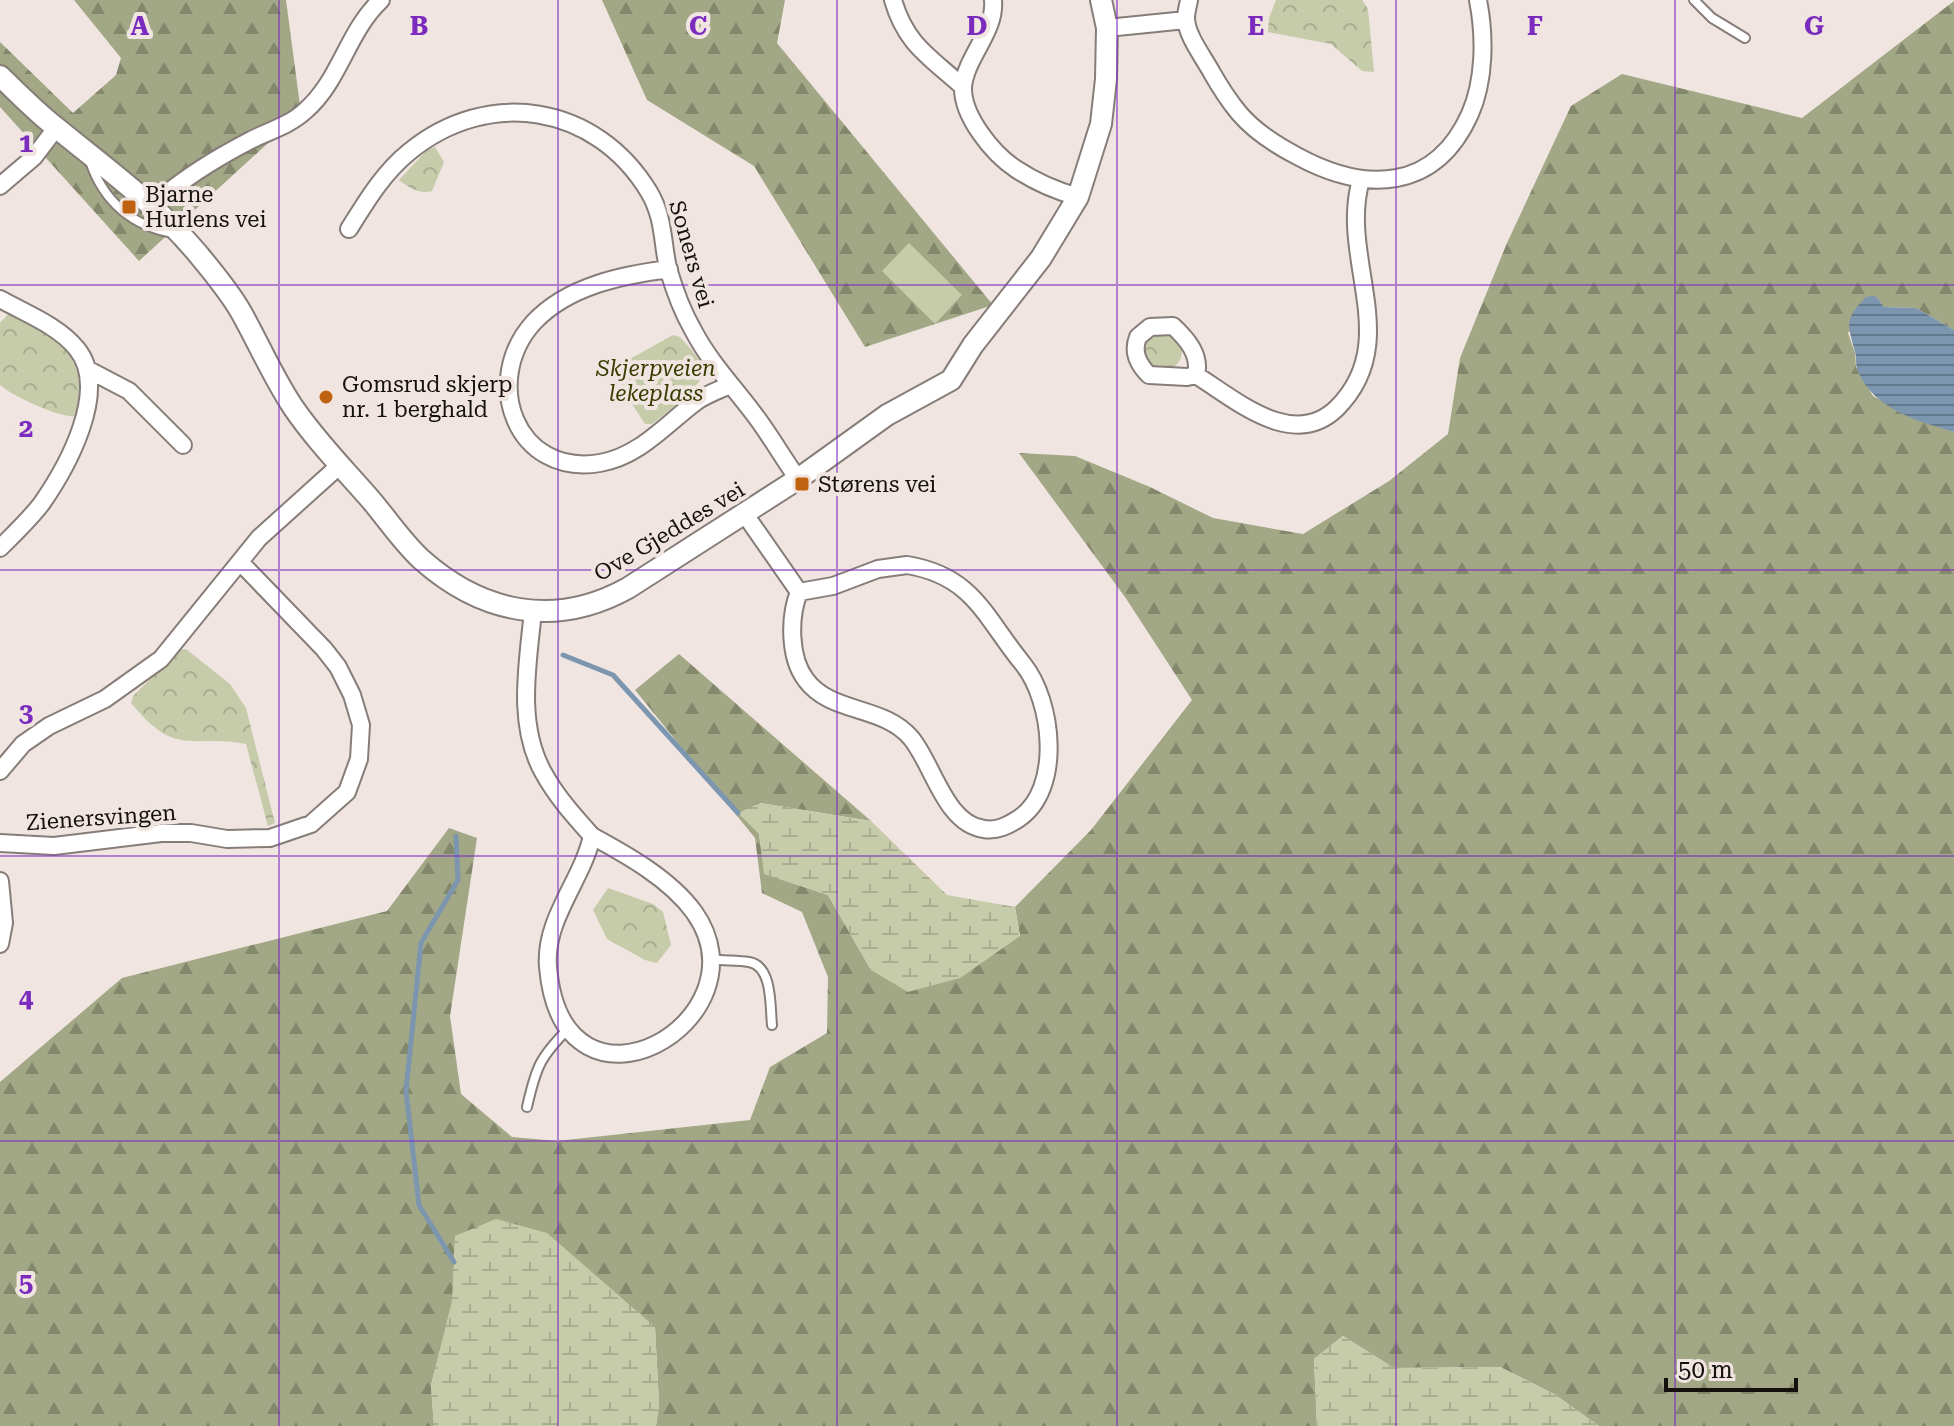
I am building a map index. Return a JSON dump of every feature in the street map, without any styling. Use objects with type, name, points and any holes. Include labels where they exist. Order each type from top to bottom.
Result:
[{"type":"street","points":[[153,205],[215,160],[302,115],[323,93],[361,21],[381,0]]},
{"type":"street","points":[[893,0],[906,35],[963,87]]},
{"type":"street","points":[[993,0],[994,9],[987,31],[963,87],[967,107],[994,150],[1015,168],[1078,197]]},
{"type":"street","name":"Ove Gjeddes vei","points":[[0,76],[56,128],[153,205],[181,234],[224,286],[294,408],[420,558],[453,585],[488,602],[533,611],[584,607],[608,599],[798,479],[887,415],[951,380],[973,345],[1041,258],[1078,197],[1101,124],[1107,28],[1101,0]]},
{"type":"street","points":[[1189,0],[1186,20],[1220,87],[1240,115],[1270,141],[1312,164],[1361,180],[1382,181],[1402,178],[1433,164],[1456,141],[1476,100],[1481,75],[1478,0]]},
{"type":"street","points":[[1107,28],[1186,20]]},
{"type":"street","name":"Soners vei","points":[[349,229],[388,174],[408,153],[437,133],[476,116],[527,113],[582,129],[615,149],[632,167],[660,212],[669,269],[693,332],[798,479]]},
{"type":"street","points":[[0,186],[34,157],[56,128]]},
{"type":"street","points":[[1196,375],[1259,415],[1292,426],[1315,423],[1334,411],[1347,397],[1364,365],[1369,341],[1368,315],[1355,236],[1355,201],[1361,180]]},
{"type":"street","points":[[669,269],[601,283],[565,298],[542,315],[526,334],[510,369],[508,396],[514,420],[537,450],[551,458],[584,464],[603,462],[637,448],[700,399],[730,385]]},
{"type":"street","points":[[0,299],[62,335],[78,350],[87,369],[89,397],[78,438],[41,503],[0,548]]},
{"type":"street","points":[[87,369],[129,391],[183,445]]},
{"type":"street","points":[[0,771],[23,744],[49,726],[105,699],[161,659],[268,528],[340,465]]},
{"type":"street","points":[[744,513],[799,592],[793,638],[801,673],[807,682],[826,698],[872,713],[902,729],[912,739],[956,815],[970,826],[983,829],[1004,827],[1026,814],[1039,795],[1049,762],[1046,718],[1027,670],[995,623],[973,598],[945,576],[907,565],[878,569],[833,586],[799,592]]},
{"type":"street","name":"Zienersvingen","points":[[0,843],[54,846],[176,833],[227,839],[270,838],[311,824],[347,792],[359,759],[361,725],[352,695],[338,667],[324,649],[240,562]]},
{"type":"street","points":[[533,611],[526,695],[534,751],[542,771],[560,799],[592,836],[624,855],[683,899],[705,933],[710,974],[701,1003],[686,1023],[666,1038],[631,1055],[600,1052],[581,1043],[569,1028],[555,999],[548,967],[549,942],[592,836]]},
{"type":"street","points":[[0,881],[4,923],[0,944]]},
{"type":"lane","points":[[1701,2],[1712,18],[1745,38]]},
{"type":"lane","points":[[88,152],[97,181],[133,219],[155,230],[181,234]]},
{"type":"lane","points":[[710,959],[752,962],[760,966],[767,978],[772,1025]]},
{"type":"lane","points":[[527,1107],[535,1071],[543,1054],[569,1028]]},
{"type":"green space","points":[[74,0],[286,0],[301,113],[139,261],[0,107],[0,42],[73,113],[116,75],[121,58]]},
{"type":"green space","points":[[602,0],[785,0],[777,43],[993,305],[865,347],[754,166],[647,100]]},
{"type":"green space","points":[[1276,0],[1362,0],[1368,9],[1374,72],[1362,71],[1331,44],[1268,32],[1269,18]]},
{"type":"green space","points":[[1954,1],[1954,330],[1916,308],[1884,307],[1877,297],[1848,333],[1856,367],[1873,396],[1921,421],[1954,432],[1954,1426],[1599,1426],[1554,1394],[1500,1367],[1394,1368],[1343,1336],[1314,1359],[1317,1426],[656,1426],[659,1404],[655,1327],[455,1236],[453,1301],[431,1385],[434,1426],[0,1426],[0,1082],[122,978],[387,911],[449,828],[477,838],[450,1016],[461,1094],[512,1137],[557,1141],[750,1120],[770,1067],[827,1033],[828,977],[802,912],[762,893],[755,838],[635,690],[679,654],[871,821],[760,803],[759,834],[765,874],[828,895],[871,970],[1020,936],[1015,907],[1091,830],[1192,700],[1125,597],[1019,453],[1075,456],[1150,487],[1213,518],[1303,534],[1389,481],[1448,434],[1460,358],[1507,243],[1571,106],[1622,74],[1802,118]]},
{"type":"green space","points":[[435,147],[444,162],[432,191],[410,188],[399,180],[427,150]]},
{"type":"green space","points":[[909,243],[962,295],[935,324],[882,271]]},
{"type":"green space","points":[[8,314],[42,331],[66,350],[78,377],[78,416],[38,406],[0,385],[0,323]]},
{"type":"green space","points":[[1162,331],[1176,337],[1182,351],[1176,365],[1162,371],[1148,365],[1142,351],[1148,337]]},
{"type":"green space","name":"Skjerpveien lekeplass","points":[[673,335],[680,337],[696,356],[703,368],[702,375],[692,391],[652,424],[645,424],[610,370]]},
{"type":"green space","points":[[186,649],[230,684],[246,708],[275,823],[268,826],[246,744],[172,738],[147,720],[131,703],[133,696],[180,650]]},
{"type":"green space","points":[[760,803],[871,821],[947,895],[1015,907],[1020,936],[960,978],[908,992],[871,970],[828,895],[764,874],[759,834],[738,813]]},
{"type":"green space","points":[[608,888],[653,904],[663,912],[671,945],[657,963],[645,960],[607,939],[593,910]]},
{"type":"green space","points":[[496,1219],[547,1233],[655,1327],[659,1404],[656,1426],[434,1426],[431,1385],[452,1301],[455,1236]]},
{"type":"green space","points":[[1343,1336],[1394,1368],[1499,1367],[1554,1394],[1599,1426],[1317,1426],[1314,1359]]},
{"type":"water","points":[[1866,297],[1877,297],[1884,307],[1916,308],[1954,330],[1954,432],[1898,412],[1874,395],[1865,384],[1857,369],[1849,323],[1859,305]]},
{"type":"waterway","points":[[563,655],[613,675],[738,813]]},
{"type":"waterway","points":[[454,1262],[419,1205],[406,1091],[421,943],[458,880],[456,836]]},
{"type":"place","name":"Bjarne Hurlens vei","points":[[129,207]]},
{"type":"place","name":"Gomsrud skjerp nr. 1 berghald","points":[[326,397]]},
{"type":"place","name":"Størens vei","points":[[802,484]]}]
